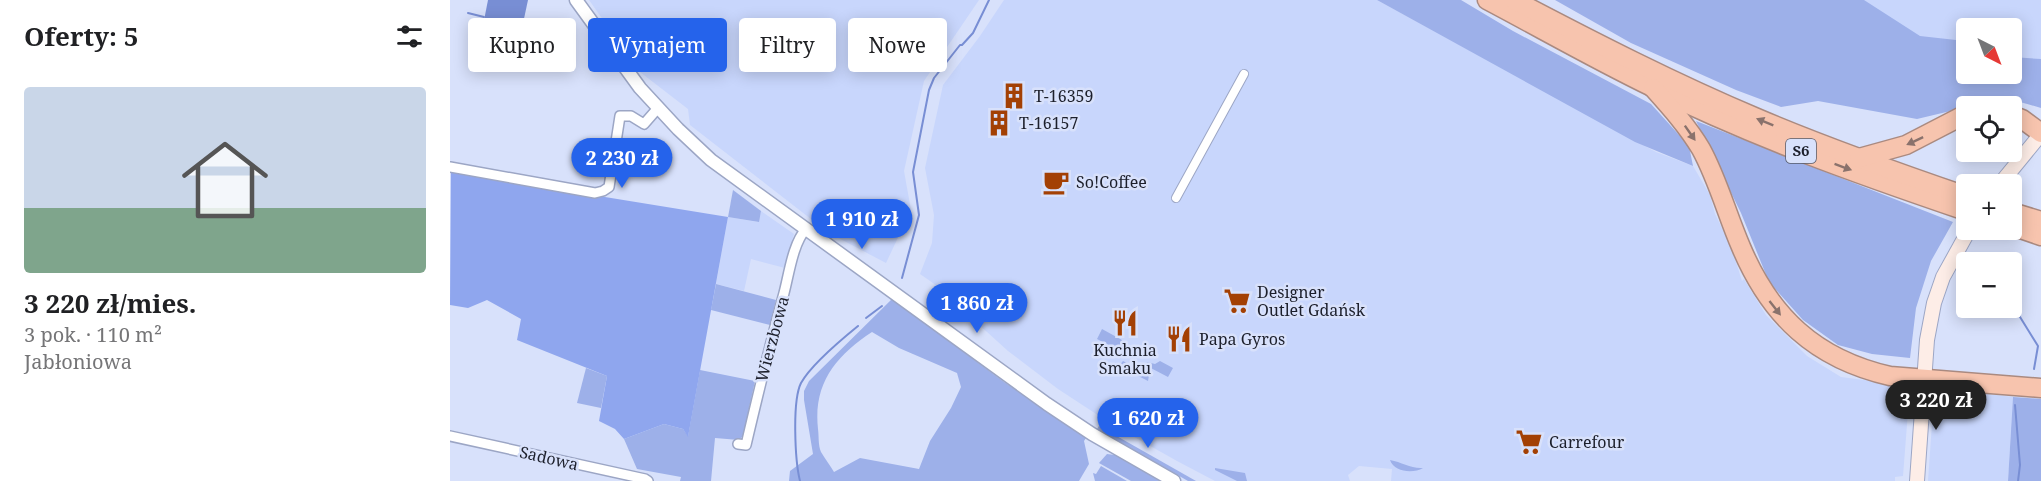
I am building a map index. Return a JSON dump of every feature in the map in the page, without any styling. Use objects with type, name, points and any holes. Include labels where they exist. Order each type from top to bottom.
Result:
[{"type":"highway","name":"S6","points":[[1486,0],[1653,88],[1810,155],[1956,200]]},
{"type":"highway","name":"S6","points":[[1514,0],[1602,47],[1708,97],[1956,200]]},
{"type":"highway","points":[[1653,88],[1701,150],[1755,278],[1780,314],[1806,339],[1837,358],[1868,371],[1890,376],[2041,388]]},
{"type":"highway","points":[[1859,158],[1906,146],[1956,119]]},
{"type":"highway","points":[[2022,120],[2041,134]]},
{"type":"highway","points":[[2022,215],[2041,221]]},
{"type":"highway","points":[[2022,229],[2041,236]]},
{"type":"main road","points":[[2008,174],[2041,134]]},
{"type":"main road","points":[[1917,481],[1927,340],[1934,303],[1943,277],[1963,240]]},
{"type":"street","points":[[576,0],[624,67],[658,108],[711,160],[1047,404],[1092,434],[1174,481]]},
{"type":"street","points":[[1176,198],[1244,74]]},
{"type":"street","points":[[450,167],[596,193],[603,192],[609,187],[620,116],[631,116],[644,124],[658,108]]},
{"type":"street","name":"Wierzbowa","points":[[738,444],[746,445],[792,261],[800,235],[806,228]]},
{"type":"street","name":"Sadowa","points":[[450,436],[648,481]]},
{"type":"shaded area","points":[[488,0],[528,0],[524,18],[484,18]]},
{"type":"shaded area","points":[[589,0],[979,0],[947,47],[947,18],[848,18],[848,72],[930,72],[924,81],[904,171],[911,210],[886,263],[829,233],[690,125],[688,109],[640,72],[727,72],[727,18],[602,18]]},
{"type":"shaded area","points":[[1004,0],[1377,0],[1656,152],[1693,166],[1710,195],[1715,214],[1731,246],[1742,281],[1744,279],[1766,315],[1807,356],[1841,377],[1910,386],[1903,476],[1895,477],[1895,481],[1391,481],[1392,469],[1359,466],[1348,475],[1350,481],[1215,481],[1177,461],[1113,425],[1058,389],[1008,351],[920,274],[932,243],[934,215],[925,168],[943,85]]},
{"type":"shaded area","points":[[1377,0],[1461,0],[1513,31],[1651,104],[1689,146],[1693,166],[1635,142]]},
{"type":"shaded area","points":[[1555,0],[1864,0],[1920,36],[1956,40],[1956,84],[2022,84],[2022,58],[2041,59],[2041,108],[2022,102],[2022,96],[1956,96],[1956,110],[1917,119],[1818,101],[1781,107],[1736,90],[1631,43]]},
{"type":"shaded area","points":[[1593,0],[2041,0],[2041,105],[2022,103],[2022,96],[1956,96],[1956,102],[1896,101]]},
{"type":"shaded area","points":[[1696,121],[1953,222],[1931,261],[1916,308],[1910,358],[1872,354],[1838,345],[1803,320],[1769,282],[1741,213]]},
{"type":"shaded area","points":[[451,172],[728,217],[688,437],[683,429],[664,424],[624,439],[615,429],[599,421],[607,376],[517,340],[521,319],[487,300],[468,308],[450,305]]},
{"type":"shaded area","points":[[733,190],[761,211],[759,222],[728,217]]},
{"type":"shaded area","points":[[761,211],[794,234],[785,268],[751,259],[744,291],[716,284],[728,217],[758,222]]},
{"type":"shaded area","points":[[716,284],[776,300],[770,325],[711,310]]},
{"type":"shaded area","points":[[892,299],[1004,382],[1086,438],[1084,441],[1089,464],[1079,481],[789,481],[790,471],[813,454],[804,400],[804,391],[809,381]],"holes":[[[872,332],[899,348],[957,373],[961,387],[951,408],[930,441],[919,469],[860,458],[834,472],[821,452],[819,443],[817,413],[823,384],[838,361]]]},
{"type":"shaded area","points":[[1102,329],[1122,340],[1123,347],[1128,351],[1126,354],[1097,339]]},
{"type":"shaded area","points":[[1123,361],[1149,375],[1148,381],[1119,366]]},
{"type":"shaded area","points":[[1160,361],[1173,368],[1168,377],[1145,365],[1147,362],[1155,364]]},
{"type":"shaded area","points":[[586,368],[607,376],[601,408],[577,403]]},
{"type":"shaded area","points":[[700,370],[755,381],[743,436],[739,440],[715,438],[711,481],[680,481],[681,477],[637,469],[624,439],[664,424],[683,429],[688,436]]},
{"type":"shaded area","points":[[1945,389],[2013,397],[2008,481],[1928,481],[1934,395]]},
{"type":"shaded area","points":[[2013,397],[2041,399],[2041,481],[2008,481]]},
{"type":"shaded area","points":[[1099,426],[1196,481],[1188,481],[1097,429]]},
{"type":"shaded area","points":[[1107,454],[1115,455],[1160,481],[1131,481],[1099,463]]},
{"type":"shaded area","points":[[1390,460],[1423,468],[1404,471],[1395,467]]},
{"type":"shaded area","points":[[1101,466],[1127,481],[1095,481],[1093,473],[1096,474]]},
{"type":"shaded area","points":[[1215,468],[1245,473],[1247,481],[1237,481]]},
{"type":"waterway","points":[[902,278],[919,215],[913,172],[929,90],[934,78],[960,45],[973,33],[989,0]]},
{"type":"waterway","points":[[468,13],[484,17]]},
{"type":"waterway","points":[[866,318],[882,306]]},
{"type":"waterway","points":[[2021,318],[2038,346],[2034,369]]},
{"type":"waterway","points":[[800,481],[795,431],[796,403],[801,383],[819,360],[858,326]]},
{"type":"waterway","points":[[2015,405],[2020,465],[2018,481]]},
{"type":"place","name":"T-16359","points":[[1014,96]]},
{"type":"place","name":"T-16157","points":[[999,123]]},
{"type":"place","name":"So!Coffee","points":[[1056,182]]},
{"type":"place","name":"Designer Outlet Gdańsk","points":[[1237,301]]},
{"type":"place","name":"Kuchnia Smaku","points":[[1125,323]]},
{"type":"place","name":"Papa Gyros","points":[[1179,339]]},
{"type":"place","name":"Carrefour","points":[[1529,442]]}]
